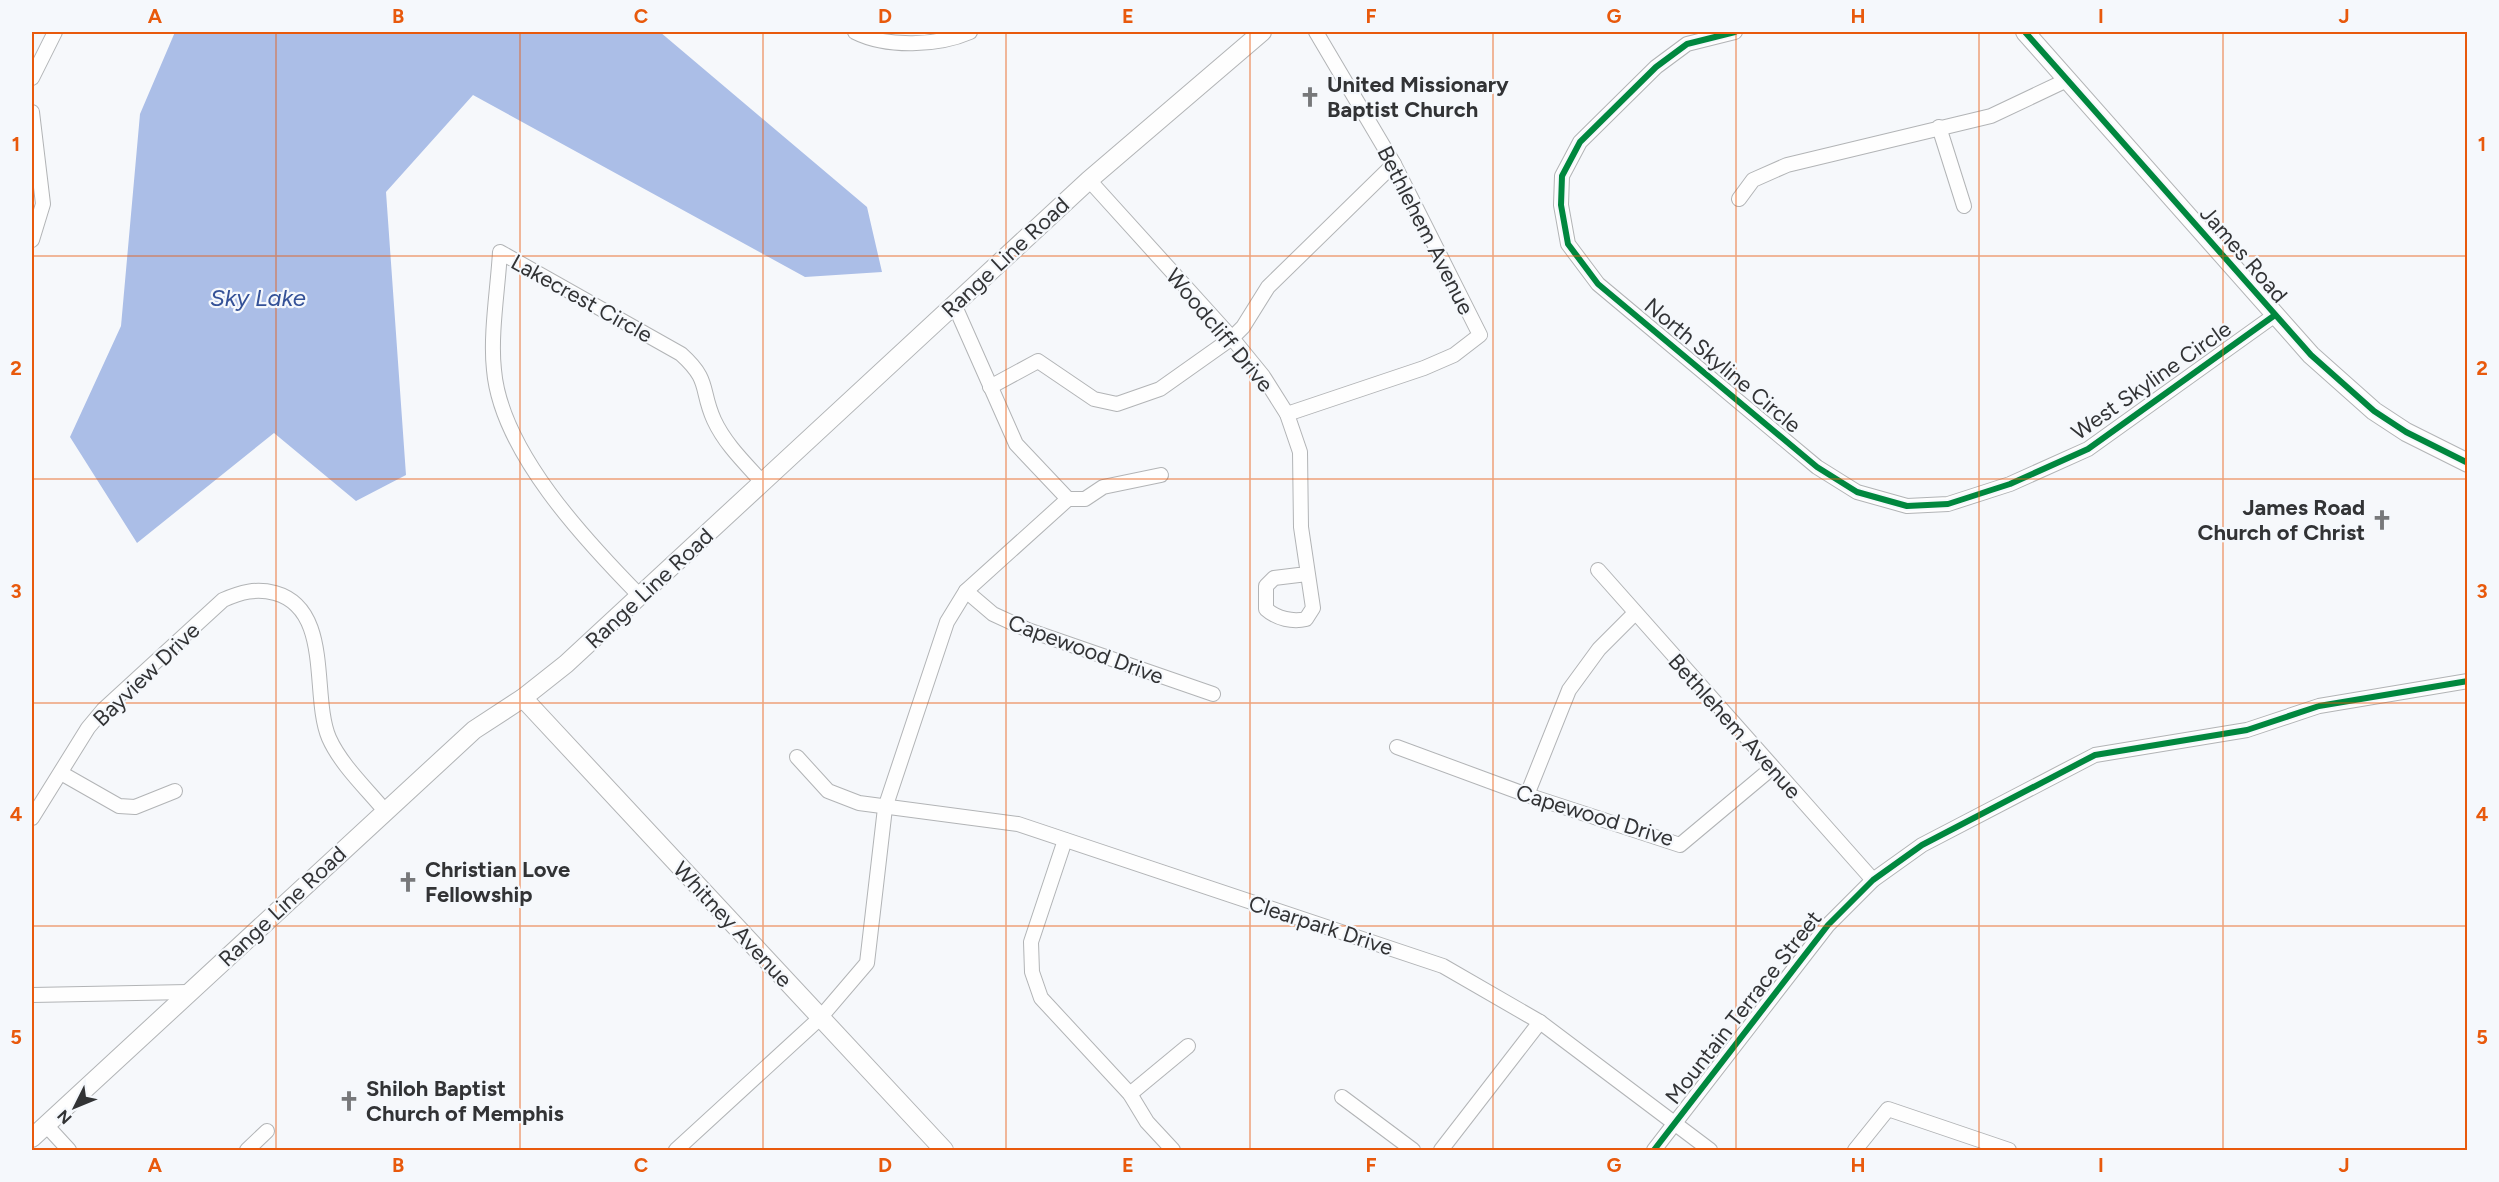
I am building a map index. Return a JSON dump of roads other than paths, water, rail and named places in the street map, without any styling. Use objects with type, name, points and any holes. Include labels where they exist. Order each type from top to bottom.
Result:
[{"type":"main road","name":"Range Line Road","points":[[32,1138],[474,730],[522,698],[566,664],[1089,180],[1262,32]]},
{"type":"main road","name":"James Road","points":[[2025,32],[2311,355],[2374,411],[2406,432],[2468,463]]},
{"type":"main road","name":"Whitney Avenue","points":[[522,698],[944,1150]]},
{"type":"street","points":[[32,78],[55,32]]},
{"type":"street","points":[[855,32],[890,41],[931,43],[970,32]]},
{"type":"street","name":"Bethlehem Avenue","points":[[1287,414],[1454,356],[1480,335],[1394,164],[1316,32]]},
{"type":"street","name":"North Skyline Circle","points":[[1736,32],[1687,44],[1656,67],[1580,142],[1562,176],[1561,205],[1568,243],[1598,284],[1817,467],[1857,492],[1907,506]]},
{"type":"street","points":[[1739,199],[1753,180],[1787,165],[1991,116],[2067,80]]},
{"type":"street","points":[[32,112],[43,204],[32,240]]},
{"type":"street","points":[[1939,128],[1964,206]]},
{"type":"street","points":[[990,387],[1038,361],[1094,399],[1118,404],[1160,389],[1232,338],[1268,287],[1394,164]]},
{"type":"street","name":"Woodcliff Drive","points":[[1089,180],[1232,338],[1263,376],[1287,414],[1300,452],[1301,526],[1307,574]]},
{"type":"street","name":"Lakecrest Circle","points":[[640,596],[592,547],[548,489],[514,437],[500,406],[494,369],[500,252],[696,367],[706,386],[712,418],[725,441],[763,483]]},
{"type":"street","points":[[954,304],[1016,444],[1068,499]]},
{"type":"street","name":"West Skyline Circle","points":[[1907,506],[1948,504],[1990,491],[2088,449],[2275,315]]},
{"type":"street","points":[[676,1150],[820,1018],[867,963],[885,808],[947,622],[966,591],[1068,499],[1085,499],[1103,487],[1161,475]]},
{"type":"street","name":"Bethlehem Avenue","points":[[1598,570],[1873,880]]},
{"type":"street","name":"Bayview Drive","points":[[32,818],[88,728],[103,710],[223,600],[243,592],[264,590],[286,596],[300,609],[310,624],[315,642],[323,720],[330,740],[385,811]]},
{"type":"street","name":"Capewood Drive","points":[[966,591],[993,614],[1028,630],[1213,694]]},
{"type":"street","points":[[1527,795],[1569,690],[1599,649],[1635,613]]},
{"type":"street","name":"Mountain Terrace Street","points":[[1654,1150],[1828,925],[1873,880],[1922,845],[2095,755],[2247,730],[2319,706],[2468,681]]},
{"type":"street","name":"Capewood Drive","points":[[1397,747],[1527,795],[1680,845],[1772,768]]},
{"type":"street","name":"Clearpark Drive","points":[[797,758],[828,791],[859,803],[1018,824],[1443,966],[1540,1022],[1710,1150]]},
{"type":"street","points":[[61,773],[119,806],[135,807],[175,790]]},
{"type":"street","points":[[1065,840],[1031,942],[1032,972],[1041,998],[1130,1094],[1147,1122],[1173,1150]]},
{"type":"street","points":[[32,995],[188,992]]},
{"type":"street","points":[[1441,1150],[1540,1022]]},
{"type":"street","points":[[1130,1094],[1188,1046]]},
{"type":"street","points":[[1342,1098],[1413,1150]]},
{"type":"street","points":[[1855,1150],[1888,1109],[2009,1150]]},
{"type":"street","points":[[46,1125],[69,1150]]},
{"type":"street","points":[[247,1150],[267,1131]]},
{"type":"water","name":"Sky Lake","points":[[175,32],[660,32],[867,207],[882,272],[805,277],[473,95],[386,192],[406,475],[356,501],[274,433],[137,543],[70,437],[121,326],[140,114]]},
{"type":"place","name":"United Missionary Baptist Church","points":[[1310,97]]},
{"type":"place","name":"James Road Church of Christ","points":[[2382,520]]},
{"type":"place","name":"Christian Love Fellowship","points":[[408,882]]},
{"type":"place","name":"Shiloh Baptist Church of Memphis","points":[[349,1101]]}]
